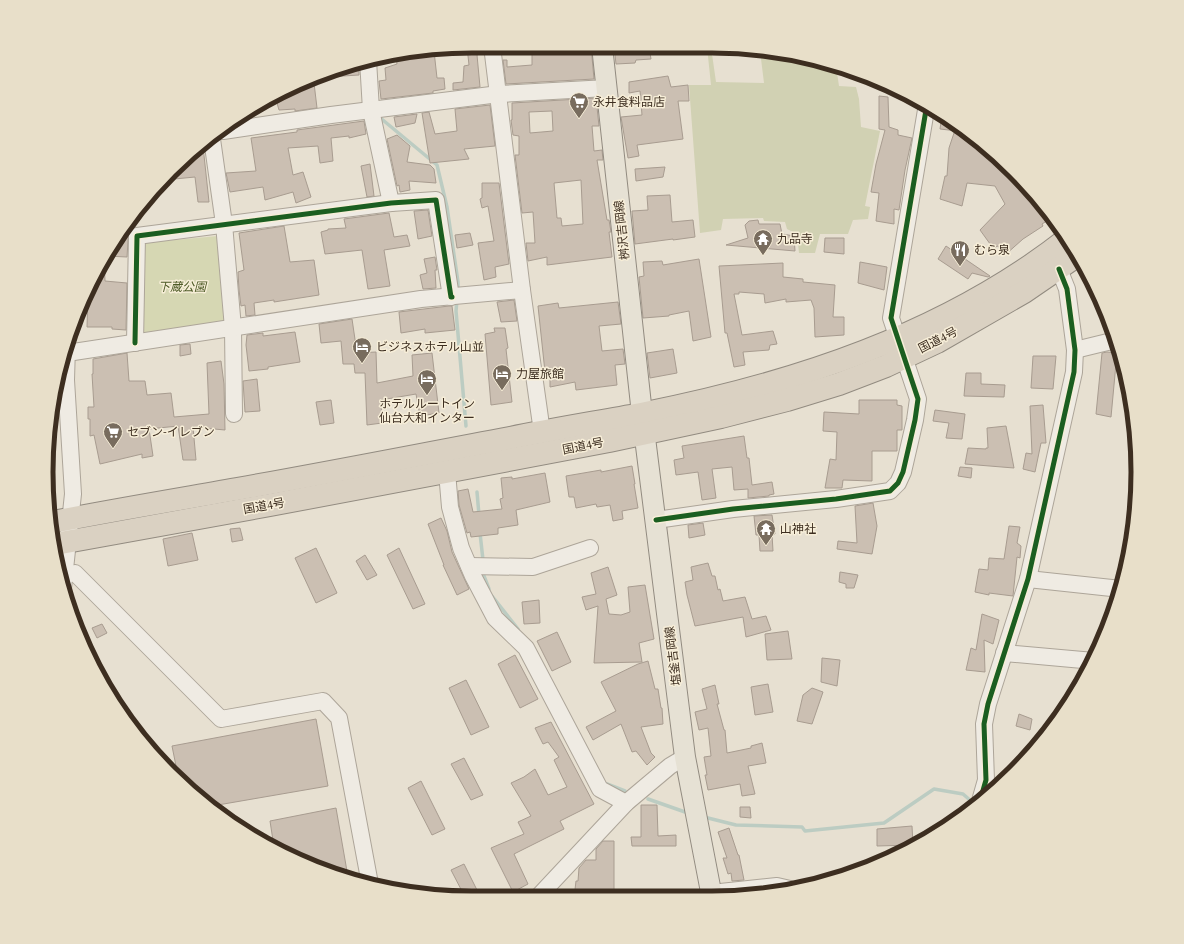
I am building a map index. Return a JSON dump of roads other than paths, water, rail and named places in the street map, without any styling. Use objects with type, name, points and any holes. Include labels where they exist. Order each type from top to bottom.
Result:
[{"type":"highway","name":"国道4号","points":[[900,348],[960,308],[1044,257],[1062,243]]},
{"type":"highway","name":"国道4号","points":[[62,542],[446,472],[644,423],[819,368],[900,348],[937,342],[1024,292],[1073,259]]},
{"type":"highway","name":"国道4号","points":[[61,521],[542,432],[644,423]]},
{"type":"main road","name":"桝沢吉岡線","points":[[603,53],[644,423]]},
{"type":"main road","name":"塩釜吉岡線","points":[[644,423],[685,757],[711,891]]},
{"type":"street","points":[[493,53],[522,290],[542,432]]},
{"type":"street","points":[[369,66],[391,203]]},
{"type":"street","points":[[231,130],[376,109],[499,94],[607,88]]},
{"type":"street","points":[[656,520],[733,509],[890,492],[898,483],[903,472],[915,420],[918,399],[890,318],[926,111]]},
{"type":"street","points":[[213,144],[224,224],[233,328],[234,414]]},
{"type":"street","points":[[135,343],[137,236],[391,203],[436,200],[456,297]]},
{"type":"street","points":[[983,791],[986,780],[984,724],[988,704],[1028,579],[1070,397],[1074,372],[1074,350],[1066,289],[1059,269]]},
{"type":"street","points":[[72,349],[135,343],[421,299],[522,290]]},
{"type":"street","points":[[1074,350],[1110,341]]},
{"type":"street","points":[[62,384],[73,494],[61,521],[63,563]]},
{"type":"street","points":[[446,472],[450,507],[461,548],[495,618],[526,648],[600,789],[626,803]]},
{"type":"street","points":[[469,566],[534,567],[590,548]]},
{"type":"street","points":[[67,580],[75,573],[221,719],[322,700],[339,718],[369,878]]},
{"type":"street","points":[[1028,579],[1115,588]]},
{"type":"street","points":[[1004,653],[1086,660]]},
{"type":"street","points":[[544,891],[626,803],[670,766],[685,757]]},
{"type":"waterway","points":[[378,116],[437,165],[447,207],[458,282],[458,292]]},
{"type":"waterway","points":[[457,300],[456,311],[466,426]]},
{"type":"waterway","points":[[477,492],[479,515]]},
{"type":"waterway","points":[[480,533],[483,560]]},
{"type":"waterway","points":[[484,576],[489,589]]},
{"type":"waterway","points":[[492,596],[518,629]]},
{"type":"waterway","points":[[607,784],[625,791]]},
{"type":"waterway","points":[[708,818],[736,825],[802,827],[805,831],[884,823],[934,789],[963,794],[971,801]]},
{"type":"waterway","points":[[648,799],[685,812]]},
{"type":"place","name":"永井食料品店","points":[[579,119]]},
{"type":"place","name":"九品寺","points":[[763,256]]},
{"type":"place","name":"むら泉","points":[[960,267]]},
{"type":"place","name":"ビジネスホテル山並","points":[[362,364]]},
{"type":"place","name":"力屋旅館","points":[[502,391]]},
{"type":"place","name":"ホテルルートイン 仙台大和インター","points":[[427,396]]},
{"type":"place","name":"セブン-イレブン","points":[[113,449]]},
{"type":"place","name":"山神社","points":[[766,546]]},
{"type":"park label","name":"下蔵公園","points":[[182,287]]}]
